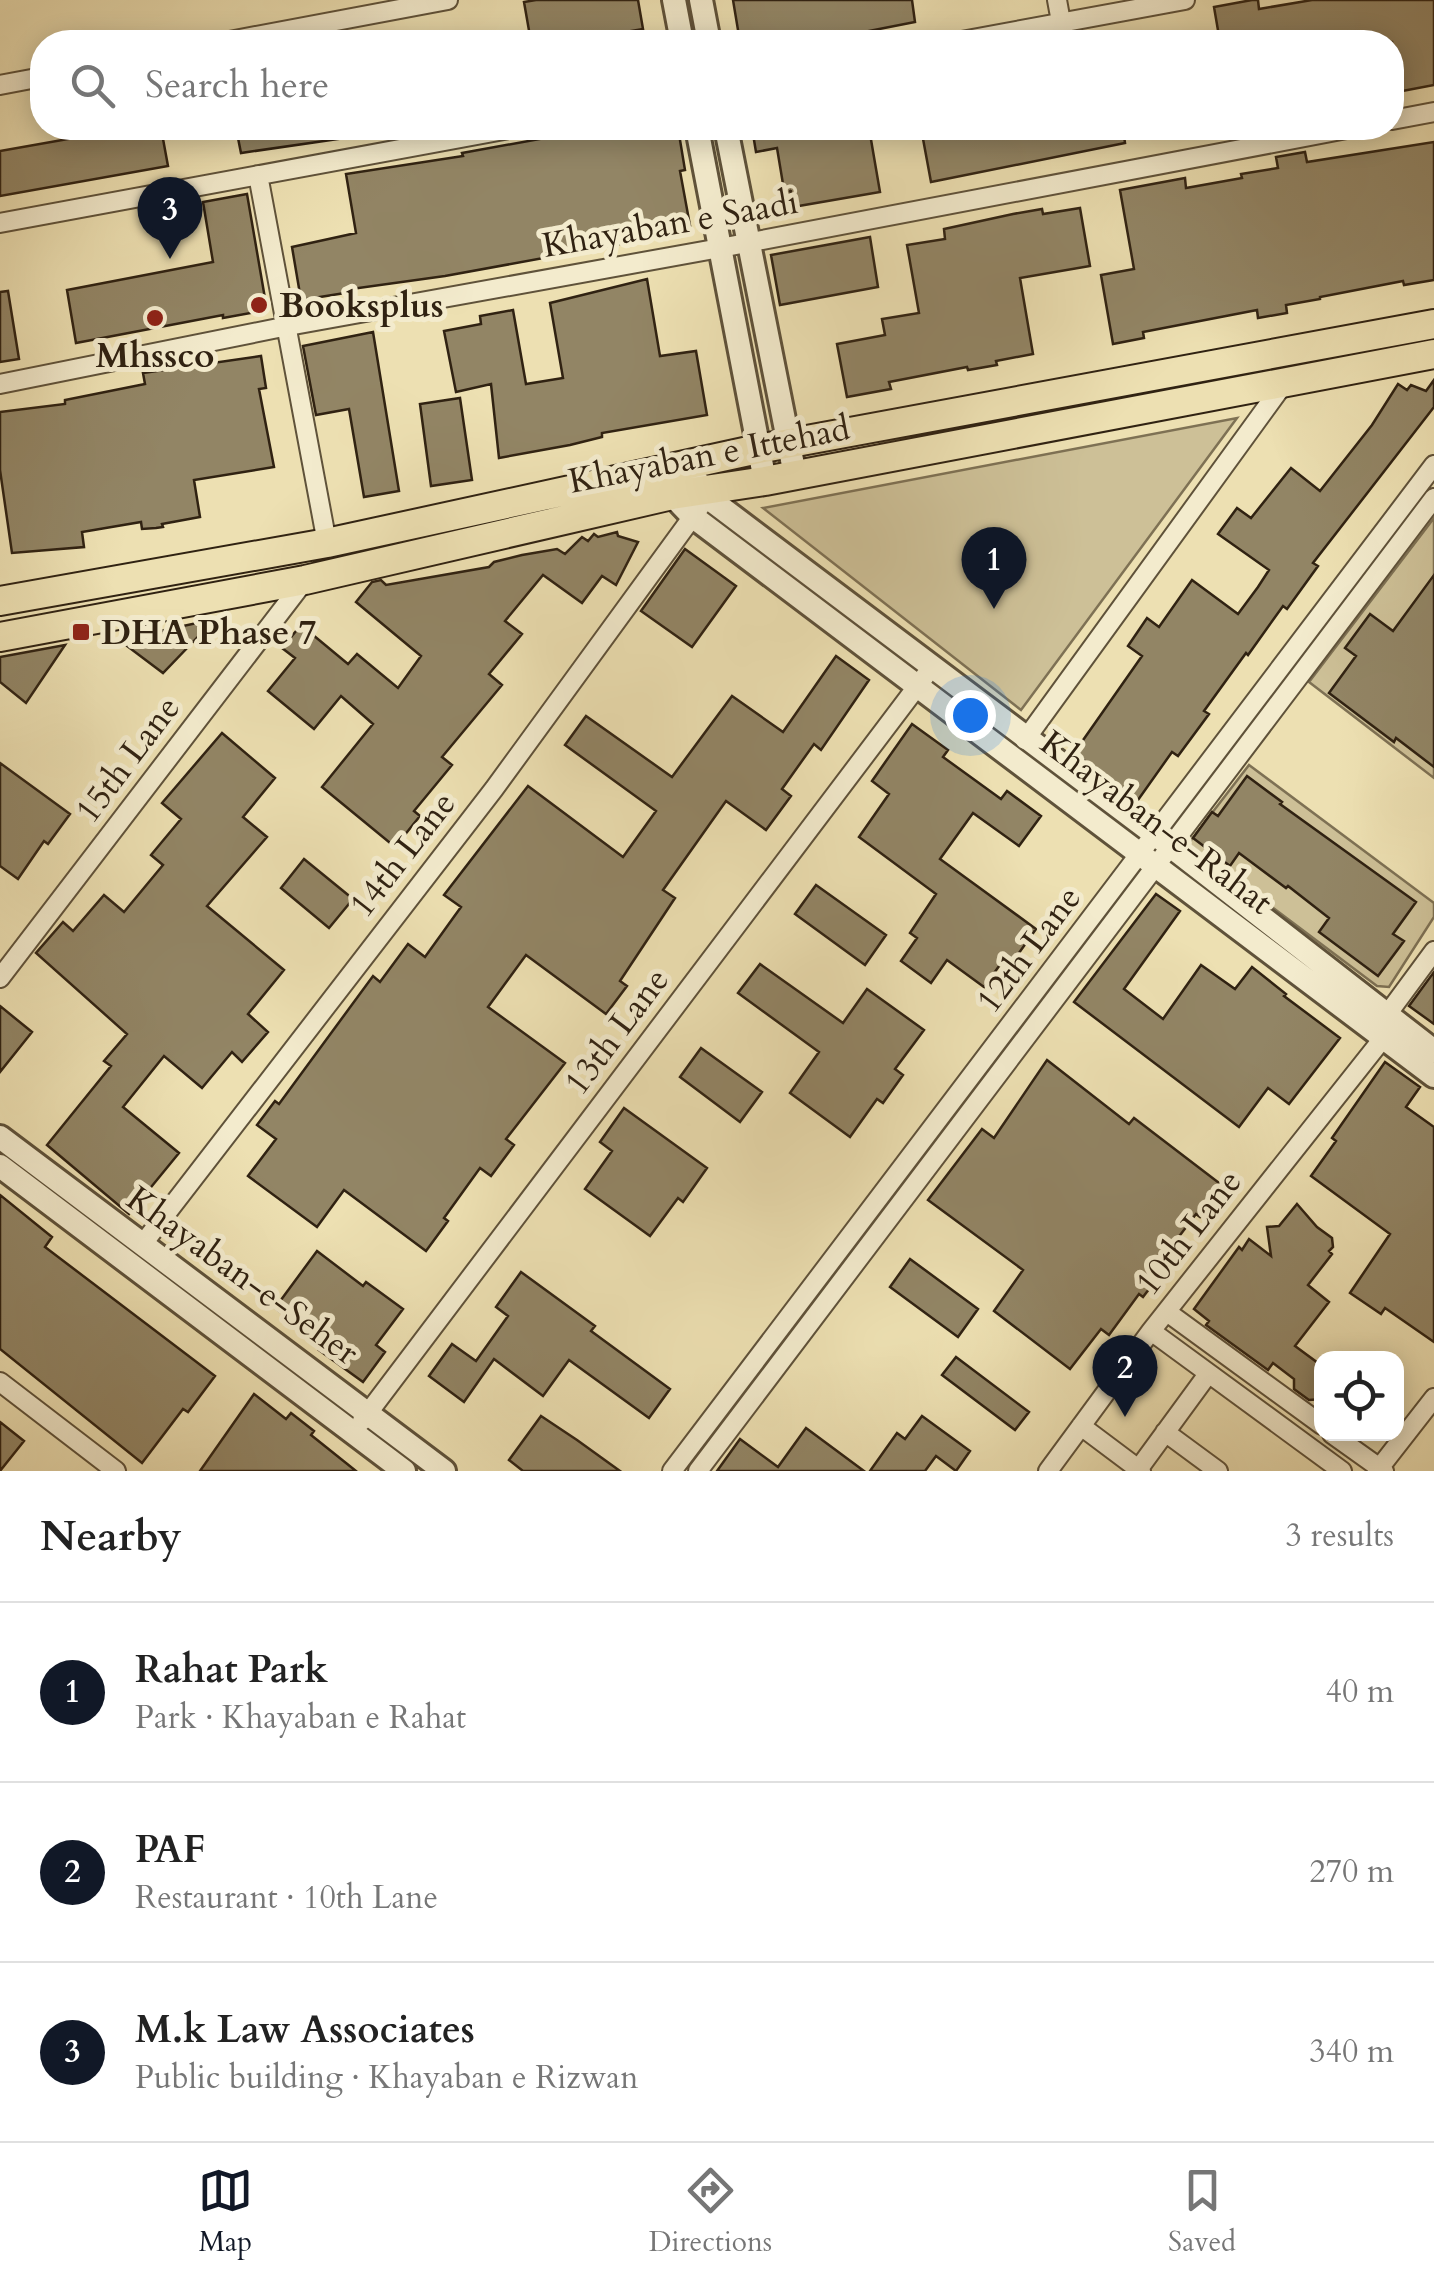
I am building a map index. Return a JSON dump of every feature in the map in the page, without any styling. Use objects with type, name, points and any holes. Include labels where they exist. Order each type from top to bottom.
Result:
[{"type":"main road","name":"Khayaban e Ittehad","points":[[0,601],[327,544],[758,449],[1434,324]]},
{"type":"main road","name":"Khayaban e Ittehad","points":[[0,637],[305,580],[795,475],[1434,354]]},
{"type":"street","points":[[288,30],[448,0]]},
{"type":"street","points":[[674,0],[680,30]]},
{"type":"street","points":[[701,0],[707,30]]},
{"type":"street","points":[[1058,0],[1061,22]]},
{"type":"street","points":[[1019,30],[1185,0]]},
{"type":"street","points":[[0,86],[30,80]]},
{"type":"street","points":[[1404,118],[1434,112]]},
{"type":"street","points":[[0,224],[449,140]]},
{"type":"street","points":[[699,140],[765,481]]},
{"type":"street","points":[[728,140],[795,475]]},
{"type":"street","name":"Khayaban e Saadi","points":[[0,384],[288,326],[1289,140]]},
{"type":"street","points":[[258,175],[327,544]]},
{"type":"street","points":[[1026,740],[1285,382]]},
{"type":"street","points":[[680,465],[692,500],[925,677],[1026,740],[1155,850],[1385,1026],[1434,1076]]},
{"type":"street","name":"12th Lane","points":[[698,1471],[1434,465]]},
{"type":"street","name":"12th Lane","points":[[672,1471],[1434,498]]},
{"type":"street","name":"14th Lane","points":[[142,1245],[494,788],[692,500]]},
{"type":"street","name":"15th Lane","points":[[0,978],[305,580]]},
{"type":"street","name":"Khayaban-e-Rahat","points":[[925,677],[1155,850]]},
{"type":"street","name":"13th Lane","points":[[353,1434],[925,677]]},
{"type":"street","name":"10th Lane","points":[[1048,1471],[1385,1026],[1434,951]]},
{"type":"street","points":[[1385,1026],[1434,1052]]},
{"type":"street","name":"Khayaban-e-Seher","points":[[0,1138],[444,1471]]},
{"type":"street","name":"Khayaban-e-Seher","points":[[0,1166],[404,1471]]},
{"type":"street","points":[[1166,1312],[1314,1420]]},
{"type":"street","points":[[1152,1332],[1342,1471]]},
{"type":"street","points":[[1081,1426],[1139,1470],[1208,1374]]},
{"type":"street","points":[[0,1382],[116,1471]]},
{"type":"street","points":[[1341,1441],[1380,1470],[1434,1398]]},
{"type":"street","points":[[1165,1432],[1218,1471]]},
{"type":"shaded area","points":[[1237,418],[1021,710],[763,508]]},
{"type":"shaded area","points":[[1434,518],[1434,778],[1309,682]]},
{"type":"shaded area","points":[[1249,765],[1434,903],[1434,917],[1389,987],[1377,986],[1188,844]]},
{"type":"building","points":[[638,0],[643,29],[529,30],[524,2]]},
{"type":"building","points":[[733,0],[912,0],[915,22],[874,30],[738,30]]},
{"type":"building","points":[[1252,0],[1258,0],[1259,9],[1312,0],[1434,0],[1434,85],[1404,91],[1404,30],[1218,30],[1214,7]]},
{"type":"building","points":[[62,140],[163,140],[168,166],[0,196],[0,151]]},
{"type":"building","points":[[238,140],[331,140],[241,153]]},
{"type":"building","points":[[534,140],[680,140],[685,170],[680,171],[691,231],[301,300],[292,247],[356,233],[346,174],[463,156],[462,153]]},
{"type":"building","points":[[754,140],[871,140],[880,192],[787,208],[777,148],[756,152]]},
{"type":"building","points":[[923,140],[1125,140],[1125,143],[931,182]]},
{"type":"building","points":[[1434,142],[1434,280],[1404,285],[1403,281],[1320,297],[1286,305],[1287,313],[1258,318],[1257,310],[1143,332],[1144,338],[1113,344],[1101,275],[1134,269],[1120,190],[1185,178],[1186,188],[1242,178],[1241,174],[1278,168],[1276,157],[1305,152],[1307,162]]},
{"type":"building","points":[[247,194],[267,310],[76,343],[67,290],[213,262],[203,202]]},
{"type":"building","points":[[1080,208],[1090,266],[1020,278],[1033,354],[996,361],[997,365],[889,382],[891,389],[847,397],[837,344],[885,335],[882,319],[919,313],[907,245],[945,239],[944,229],[1013,214]]},
{"type":"building","points":[[870,237],[878,287],[780,305],[771,255]]},
{"type":"building","points":[[647,279],[660,356],[696,351],[707,415],[602,433],[602,437],[570,445],[499,458],[491,384],[456,392],[444,331],[481,324],[480,316],[513,310],[526,384],[563,378],[550,303]]},
{"type":"building","points":[[8,291],[19,359],[0,362],[0,292]]},
{"type":"building","points":[[373,332],[399,491],[364,497],[349,409],[316,415],[303,346]]},
{"type":"building","points":[[261,356],[266,388],[259,389],[274,467],[194,480],[200,517],[156,528],[142,529],[141,522],[82,532],[84,547],[12,553],[0,470],[0,412],[65,404],[65,400],[145,384],[143,373]]},
{"type":"building","points":[[1434,380],[1434,407],[1313,563],[1318,566],[1287,609],[1283,606],[1246,653],[1204,711],[1209,714],[1178,756],[1172,752],[1138,800],[1074,753],[1142,656],[1128,646],[1147,618],[1159,627],[1192,580],[1238,614],[1258,587],[1269,570],[1218,534],[1237,508],[1251,518],[1291,468],[1320,491],[1372,425],[1398,384],[1407,390],[1411,385],[1426,391]]},
{"type":"building","points":[[460,398],[472,480],[431,486],[420,404]]},
{"type":"building","points":[[617,532],[618,536],[638,542],[616,585],[602,576],[582,603],[543,575],[505,621],[522,634],[489,674],[502,685],[442,757],[452,765],[414,811],[420,816],[395,847],[322,787],[373,724],[341,696],[314,729],[268,691],[295,658],[282,648],[301,625],[348,664],[357,654],[398,688],[421,656],[356,602],[372,582],[381,580],[386,585],[489,567],[494,562],[557,549],[565,554],[582,537],[588,541],[594,534],[598,537]]},
{"type":"building","points":[[685,549],[736,586],[692,647],[641,611]]},
{"type":"building","points":[[1434,575],[1434,767],[1329,693],[1356,656],[1345,648],[1370,614],[1393,631]]},
{"type":"building","points":[[215,619],[163,673],[119,640]]},
{"type":"building","points":[[65,645],[26,703],[0,682],[0,657]]},
{"type":"building","points":[[836,656],[869,680],[821,750],[814,744],[782,789],[791,796],[766,830],[726,801],[663,890],[675,898],[620,981],[627,986],[606,1014],[526,955],[488,1007],[565,1063],[506,1139],[514,1145],[491,1176],[480,1168],[426,1251],[344,1190],[317,1227],[248,1176],[276,1139],[257,1125],[275,1101],[279,1104],[373,976],[380,982],[408,944],[425,957],[461,907],[444,895],[528,786],[623,857],[656,811],[565,745],[586,716],[672,777],[732,696],[783,732]]},
{"type":"building","points":[[912,724],[948,750],[943,757],[1001,799],[1007,791],[1041,816],[1019,846],[973,813],[940,859],[1036,929],[1014,960],[1007,955],[984,987],[947,960],[931,983],[901,961],[917,938],[910,933],[936,894],[859,837],[889,794],[872,781]]},
{"type":"building","points":[[222,733],[275,778],[243,817],[267,837],[207,906],[284,970],[248,1014],[268,1032],[242,1062],[232,1052],[202,1088],[164,1056],[123,1107],[179,1153],[129,1214],[47,1145],[111,1066],[104,1061],[127,1034],[36,953],[63,922],[73,931],[104,895],[124,912],[163,865],[151,855],[181,819],[162,803]]},
{"type":"building","points":[[0,763],[70,814],[48,844],[44,841],[18,879],[0,866]]},
{"type":"building","points":[[1247,776],[1416,902],[1393,934],[1404,941],[1378,976],[1319,932],[1329,918],[1288,886],[1239,853],[1230,866],[1193,838],[1212,812],[1218,816]]},
{"type":"building","points":[[304,859],[353,899],[329,928],[281,888]]},
{"type":"building","points":[[816,885],[886,935],[865,965],[795,914]]},
{"type":"building","points":[[1156,894],[1180,911],[1124,989],[1163,1019],[1201,965],[1235,989],[1252,967],[1340,1038],[1289,1104],[1268,1088],[1239,1127],[1074,1002]]},
{"type":"building","points":[[760,964],[843,1023],[867,989],[924,1030],[895,1069],[903,1075],[883,1103],[877,1099],[850,1137],[790,1093],[819,1052],[738,993]]},
{"type":"building","points":[[1434,972],[1434,1024],[1409,1006]]},
{"type":"building","points":[[0,1006],[32,1032],[0,1072]]},
{"type":"building","points":[[701,1048],[762,1092],[740,1122],[680,1077]]},
{"type":"building","points":[[1047,1060],[1129,1124],[1134,1118],[1223,1186],[1162,1259],[1168,1264],[1143,1297],[1139,1294],[1109,1335],[1101,1329],[1070,1369],[994,1311],[1023,1270],[928,1200],[982,1129],[994,1138]]},
{"type":"building","points":[[1385,1062],[1420,1087],[1406,1107],[1434,1127],[1434,1342],[1385,1308],[1381,1314],[1350,1293],[1390,1234],[1311,1176],[1336,1141],[1332,1138]]},
{"type":"building","points":[[624,1108],[707,1168],[683,1202],[678,1198],[650,1236],[585,1189],[612,1151],[600,1142]]},
{"type":"building","points":[[0,1195],[52,1237],[45,1247],[215,1376],[188,1412],[183,1409],[142,1463],[0,1349]]},
{"type":"building","points":[[1297,1204],[1332,1238],[1332,1254],[1308,1285],[1329,1302],[1295,1346],[1314,1360],[1314,1400],[1294,1389],[1294,1379],[1273,1363],[1268,1370],[1206,1325],[1209,1321],[1194,1309],[1249,1239],[1271,1256],[1267,1227],[1279,1226]]},
{"type":"building","points":[[317,1251],[363,1286],[366,1282],[403,1309],[376,1345],[385,1352],[363,1382],[319,1350],[324,1345],[275,1308]]},
{"type":"building","points":[[910,1259],[978,1309],[958,1337],[890,1287]]},
{"type":"building","points":[[521,1272],[595,1326],[591,1331],[670,1389],[649,1418],[569,1360],[543,1396],[494,1359],[464,1402],[429,1376],[452,1344],[476,1361],[508,1316],[496,1307]]},
{"type":"building","points":[[956,1357],[1029,1412],[1015,1430],[942,1375]]},
{"type":"building","points":[[254,1394],[286,1419],[291,1413],[314,1431],[311,1435],[356,1471],[200,1471]]},
{"type":"building","points":[[541,1416],[620,1471],[523,1471],[509,1460]]},
{"type":"building","points":[[922,1416],[970,1451],[956,1471],[936,1456],[925,1471],[870,1471],[897,1433],[905,1439]]},
{"type":"building","points":[[0,1422],[24,1441],[0,1471]]},
{"type":"building","points":[[806,1428],[864,1471],[717,1471],[740,1439],[778,1467]]},
{"type":"place","name":"M.k Law Associates","points":[[170,259]]},
{"type":"place","name":"Booksplus","points":[[259,305]]},
{"type":"place","name":"Mhssco","points":[[155,318]]},
{"type":"place","name":"Rahat Park","points":[[994,609]]},
{"type":"place","name":"DHA Phase 7","points":[[81,632]]},
{"type":"place","name":"PAF","points":[[1125,1417]]}]
